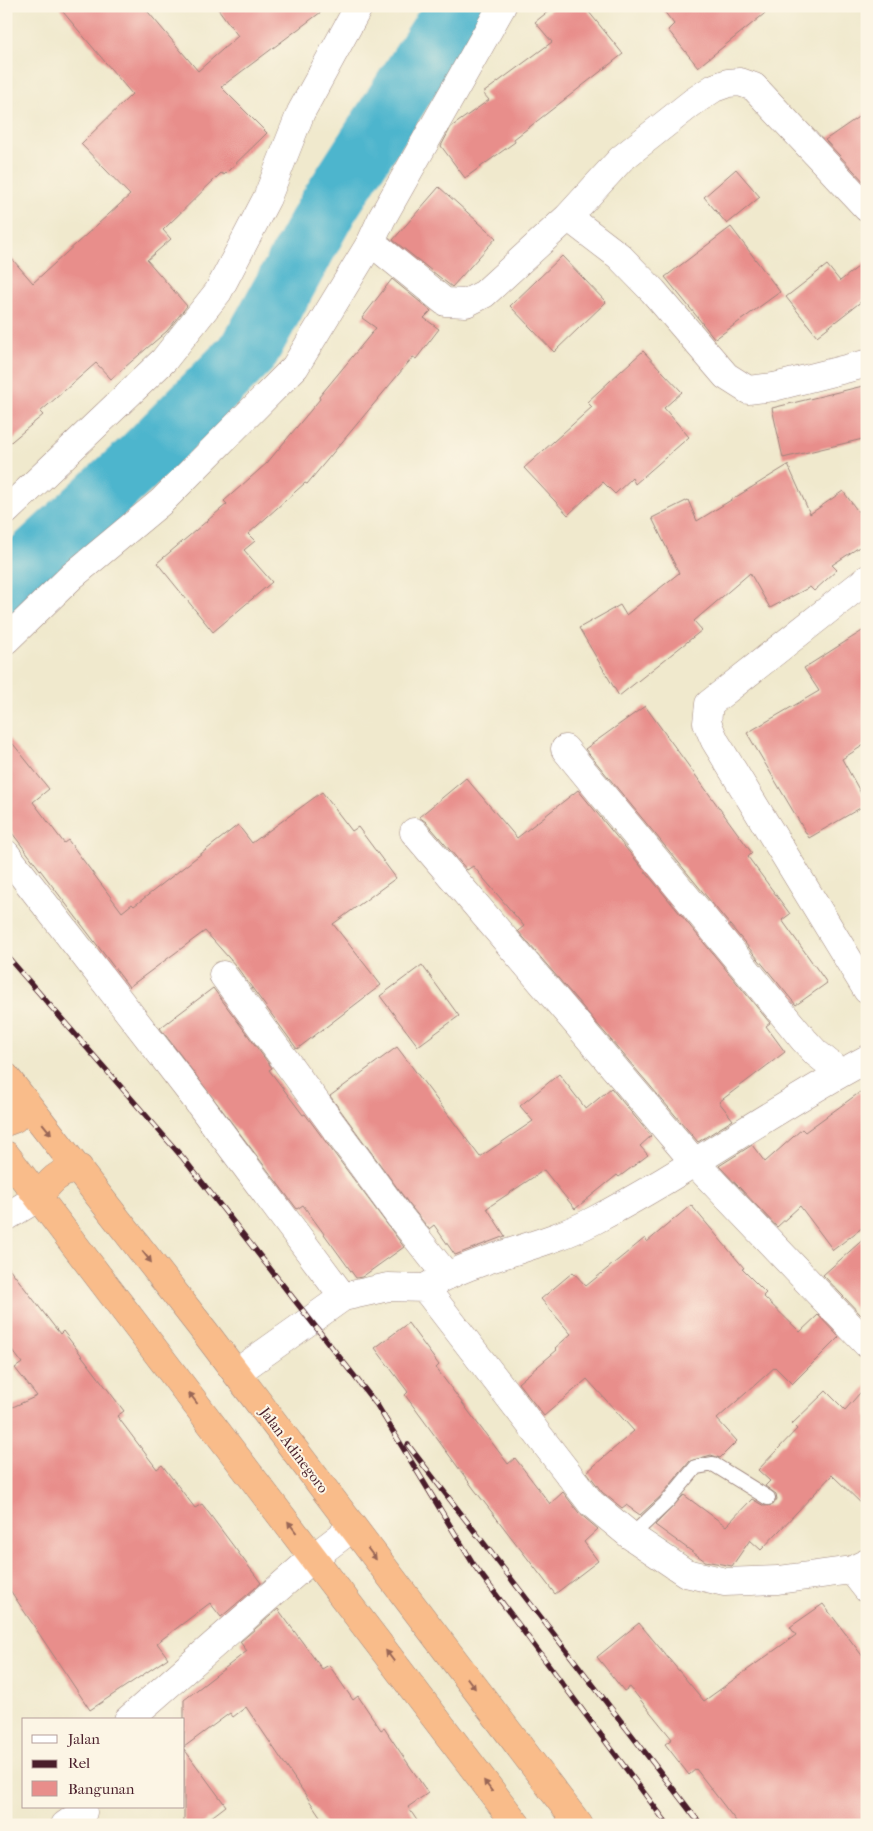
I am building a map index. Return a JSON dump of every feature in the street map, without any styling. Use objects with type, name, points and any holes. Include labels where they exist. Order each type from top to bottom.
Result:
[{"type":"highway","name":"Jalan Adinegoro","points":[[6,1077],[79,1168],[579,1825]]},
{"type":"highway","points":[[6,1122],[14,1119],[26,1102]]},
{"type":"highway","points":[[6,1155],[518,1825]]},
{"type":"highway","points":[[39,1197],[50,1181],[58,1175],[79,1168]]},
{"type":"street","points":[[6,510],[164,360],[218,292],[267,198],[301,112],[359,6]]},
{"type":"street","points":[[6,640],[72,576],[161,502],[295,367],[370,242],[502,6]]},
{"type":"street","points":[[370,242],[445,302],[466,303],[484,294],[568,217],[620,159],[714,88],[728,83],[740,82],[754,86],[867,208]]},
{"type":"street","points":[[568,217],[619,256],[653,291],[726,376],[748,390],[774,387],[865,364]]},
{"type":"street","points":[[867,579],[709,704],[707,723],[715,741],[867,990]]},
{"type":"street","points":[[565,749],[804,1040],[816,1053],[841,1073]]},
{"type":"street","points":[[414,832],[696,1164],[867,1344]]},
{"type":"street","points":[[6,854],[195,1098],[343,1297]]},
{"type":"street","points":[[223,975],[397,1213],[435,1281],[591,1503],[631,1536],[686,1573],[725,1582],[862,1574]]},
{"type":"street","points":[[236,1373],[343,1297],[388,1287],[435,1281],[565,1235],[696,1164],[841,1073],[867,1059]]},
{"type":"street","points":[[6,1218],[39,1197]]},
{"type":"street","points":[[130,1718],[314,1557],[352,1528]]},
{"type":"lane","points":[[631,1536],[667,1502],[696,1467],[713,1464],[768,1498]]},
{"type":"building","points":[[58,6],[143,6],[198,71],[238,36],[216,6],[329,6],[221,87],[267,133],[224,175],[221,173],[163,230],[171,239],[147,260],[187,306],[167,331],[111,379],[96,363],[40,412],[43,415],[6,446],[6,252],[33,283],[130,195],[81,144],[132,94]]},
{"type":"building","points":[[555,6],[584,6],[623,54],[514,139],[515,142],[465,178],[441,146],[451,127],[489,100],[483,93],[552,42],[535,22]]},
{"type":"building","points":[[660,6],[774,6],[698,67],[668,30],[674,24]]},
{"type":"building","points":[[867,111],[867,185],[825,140]]},
{"type":"building","points":[[736,169],[760,197],[727,224],[704,197]]},
{"type":"building","points":[[439,187],[496,238],[452,287],[393,240]]},
{"type":"building","points":[[731,227],[780,292],[715,339],[665,277]]},
{"type":"building","points":[[562,256],[606,302],[554,352],[510,306]]},
{"type":"building","points":[[867,260],[867,297],[817,336],[786,297],[827,265],[840,281]]},
{"type":"building","points":[[392,279],[431,311],[424,318],[439,329],[416,359],[413,357],[307,484],[305,483],[248,534],[255,541],[244,550],[272,582],[213,632],[157,563],[227,504],[224,501],[267,463],[320,399],[319,397],[376,328],[362,318]]},
{"type":"building","points":[[643,351],[682,392],[664,408],[689,437],[635,484],[632,478],[615,494],[603,482],[568,515],[524,468],[592,407],[587,402]]},
{"type":"building","points":[[867,385],[867,438],[783,458],[772,408]]},
{"type":"building","points":[[788,465],[810,514],[843,491],[867,524],[867,542],[832,565],[837,570],[814,591],[810,587],[770,608],[750,573],[694,621],[702,630],[619,696],[579,628],[620,605],[626,615],[679,573],[652,518],[688,500],[697,521]]},
{"type":"building","points":[[867,628],[867,743],[842,759],[867,804],[809,838],[747,733],[819,691],[804,668]]},
{"type":"building","points":[[645,706],[752,853],[748,857],[790,914],[782,920],[827,983],[796,1005],[585,749]]},
{"type":"building","points":[[6,735],[49,789],[33,802],[64,843],[68,840],[122,912],[132,904],[134,906],[238,825],[252,843],[322,792],[352,831],[358,827],[396,878],[333,924],[381,985],[297,1049],[236,966],[205,931],[129,987],[6,825]]},
{"type":"building","points":[[466,778],[517,838],[578,790],[770,1023],[766,1026],[785,1052],[719,1102],[733,1120],[698,1142],[518,931],[524,926],[473,866],[467,870],[426,822],[419,817]]},
{"type":"building","points":[[422,965],[459,1016],[418,1046],[380,996]]},
{"type":"building","points":[[213,988],[272,1068],[269,1070],[303,1115],[305,1114],[404,1247],[362,1277],[356,1278],[303,1205],[297,1209],[160,1028]]},
{"type":"building","points":[[397,1047],[480,1157],[533,1121],[520,1106],[559,1074],[586,1109],[611,1088],[651,1136],[640,1146],[648,1155],[619,1177],[617,1175],[575,1209],[544,1170],[487,1208],[505,1236],[455,1255],[434,1225],[429,1229],[409,1204],[330,1096]]},
{"type":"building","points":[[867,1087],[867,1224],[833,1250],[800,1206],[777,1227],[719,1166],[752,1145],[765,1162],[802,1129],[805,1132]]},
{"type":"building","points":[[691,1205],[744,1268],[742,1269],[766,1293],[763,1296],[800,1332],[818,1315],[839,1337],[792,1384],[775,1367],[717,1419],[737,1441],[720,1458],[711,1455],[690,1461],[661,1496],[640,1515],[626,1505],[622,1508],[602,1492],[587,1472],[634,1431],[587,1379],[544,1416],[518,1383],[557,1350],[555,1348],[571,1334],[541,1299],[573,1272],[586,1286],[645,1238],[647,1242]]},
{"type":"building","points":[[867,1236],[867,1310],[861,1315],[823,1275]]},
{"type":"building","points":[[6,1264],[60,1334],[63,1331],[124,1411],[117,1416],[157,1469],[162,1465],[195,1508],[202,1504],[261,1583],[221,1617],[210,1603],[157,1643],[168,1658],[90,1710],[6,1584],[6,1410],[37,1396],[15,1368],[22,1363],[6,1342]]},
{"type":"building","points":[[408,1323],[439,1365],[436,1368],[508,1464],[515,1458],[550,1504],[563,1492],[579,1513],[598,1529],[584,1542],[598,1561],[555,1594],[405,1395],[408,1392],[375,1348]]},
{"type":"building","points":[[867,1385],[867,1509],[832,1475],[761,1550],[750,1540],[732,1566],[705,1561],[655,1525],[684,1495],[726,1526],[752,1499],[764,1506],[773,1505],[777,1499],[776,1494],[765,1486],[770,1481],[758,1470],[797,1429],[792,1424],[826,1391],[845,1410]]},
{"type":"building","points":[[823,1604],[867,1662],[867,1817],[857,1825],[739,1825],[696,1769],[689,1775],[665,1744],[672,1739],[630,1687],[624,1691],[597,1657],[639,1623],[704,1701],[796,1635],[790,1627]]},
{"type":"building","points":[[278,1609],[322,1669],[329,1665],[353,1700],[358,1696],[381,1730],[384,1728],[428,1793],[408,1807],[420,1825],[326,1825],[246,1707],[233,1717],[230,1713],[185,1746],[184,1700],[247,1651],[240,1642]]},
{"type":"building","points":[[185,1750],[226,1806],[201,1825],[184,1825]]},
{"type":"waterway","points":[[6,584],[142,459],[249,351],[328,207],[457,6]]},
{"type":"railway","points":[[6,955],[183,1158],[377,1405],[474,1565],[668,1825]]},
{"type":"railway","points":[[408,1445],[701,1825]]}]
